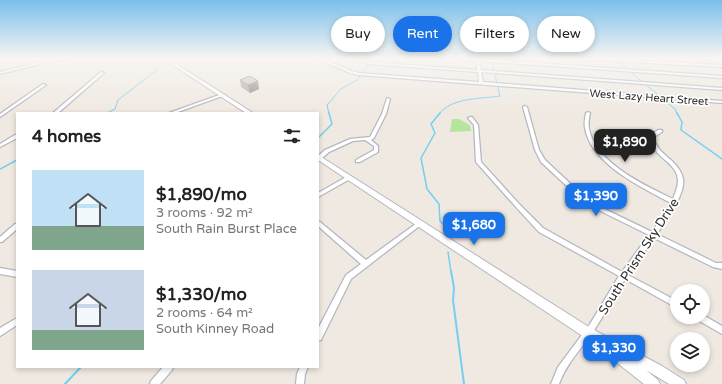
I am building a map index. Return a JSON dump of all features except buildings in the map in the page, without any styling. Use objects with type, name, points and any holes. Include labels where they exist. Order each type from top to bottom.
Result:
[{"type":"main road","points":[[192,76],[248,112]]},
{"type":"main road","points":[[319,159],[588,333],[654,384]]},
{"type":"main road","points":[[588,333],[658,370],[680,384]]},
{"type":"street","points":[[56,112],[99,76]]},
{"type":"street","name":"West Lazy Heart Street","points":[[388,76],[722,102]]},
{"type":"street","points":[[480,76],[481,82]]},
{"type":"street","points":[[555,76],[722,89]]},
{"type":"street","points":[[707,76],[722,77]]},
{"type":"street","points":[[0,116],[44,85]]},
{"type":"street","points":[[180,112],[223,96]]},
{"type":"street","points":[[319,158],[336,151],[342,145],[352,140],[372,138],[386,111],[388,99]]},
{"type":"street","points":[[524,107],[537,150],[543,161],[588,203],[715,265],[722,266]]},
{"type":"street","points":[[588,113],[586,128],[591,142],[604,157],[636,183],[674,202]]},
{"type":"street","points":[[470,118],[476,124],[479,162],[541,230],[670,301]]},
{"type":"street","name":"South Prism Sky Drive","points":[[555,384],[558,373],[588,333],[624,275],[674,202],[682,180],[676,167],[658,151],[652,142],[652,136],[660,131]]},
{"type":"street","points":[[0,146],[16,137]]},
{"type":"street","points":[[358,161],[376,151],[377,148],[367,139]]},
{"type":"street","points":[[319,194],[348,178]]},
{"type":"street","points":[[319,224],[366,264]]},
{"type":"street","points":[[319,333],[348,278],[419,224]]},
{"type":"street","points":[[0,240],[16,227]]},
{"type":"street","points":[[0,271],[16,274]]},
{"type":"street","points":[[0,332],[16,322]]},
{"type":"street","points":[[710,323],[722,330]]},
{"type":"street","points":[[154,384],[168,368]]},
{"type":"street","points":[[300,384],[301,374],[304,368]]},
{"type":"green space","points":[[452,119],[459,119],[470,125],[471,131],[450,132]]},
{"type":"waterway","points":[[109,112],[115,109],[118,100],[149,76]]},
{"type":"waterway","points":[[329,114],[327,105],[341,89],[357,80],[360,76]]},
{"type":"waterway","points":[[440,113],[451,104],[467,100],[500,96],[495,76]]},
{"type":"waterway","points":[[635,76],[675,109],[677,114]]},
{"type":"waterway","points":[[319,137],[332,124],[329,113]]},
{"type":"waterway","points":[[440,113],[431,124],[435,133],[421,158],[427,189],[439,204],[440,221],[450,231],[450,233]]},
{"type":"waterway","points":[[677,113],[682,122],[681,130],[722,159]]},
{"type":"waterway","points":[[0,169],[16,161]]},
{"type":"waterway","points":[[448,252],[451,272]]},
{"type":"waterway","points":[[451,271],[454,288],[453,300],[464,384]]},
{"type":"waterway","points":[[65,384],[80,368]]}]
